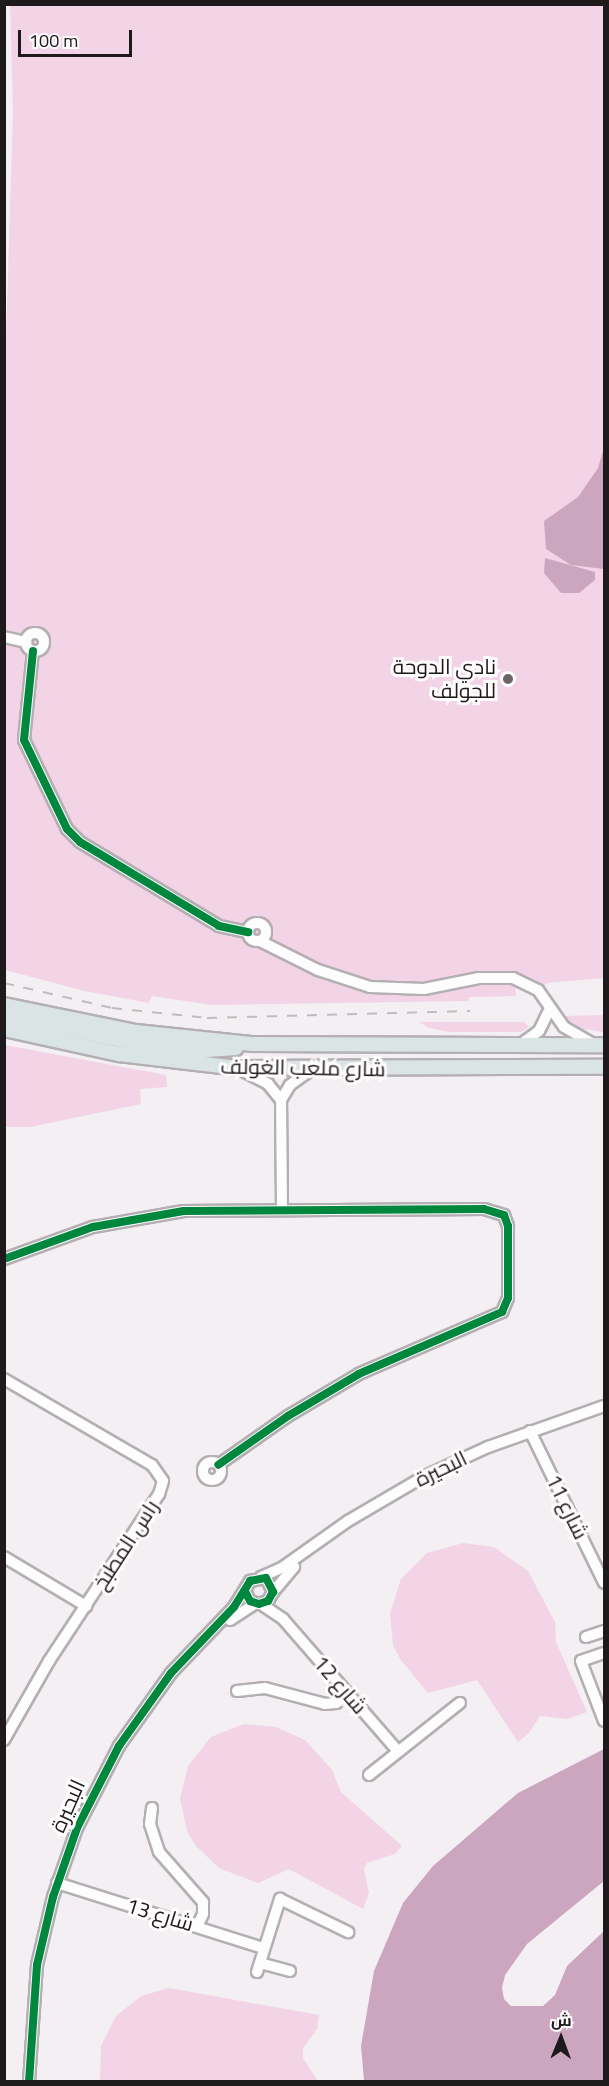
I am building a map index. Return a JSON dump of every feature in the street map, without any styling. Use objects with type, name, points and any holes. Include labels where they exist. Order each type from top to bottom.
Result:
[{"type":"main road","name":"شارع ملعب الغولف","points":[[4,1005],[136,1032],[253,1044],[604,1045]]},
{"type":"main road","points":[[4,1016],[91,1036],[178,1050],[208,1052],[253,1044]]},
{"type":"main road","name":"شارع ملعب الغولف","points":[[8,1032],[119,1054],[238,1068],[309,1071],[604,1067]]},
{"type":"street","points":[[4,637],[29,647],[24,740],[68,829],[80,842],[219,926],[248,932]]},
{"type":"street","points":[[248,932],[257,923],[263,936],[306,963],[346,981],[386,989],[424,989],[503,976],[538,990],[550,1008],[576,1036],[604,1045]]},
{"type":"street","points":[[248,932],[252,940],[263,936]]},
{"type":"street","points":[[517,1046],[539,1031],[550,1008]]},
{"type":"street","points":[[238,1068],[268,1084],[281,1100]]},
{"type":"street","points":[[282,1209],[281,1100],[290,1085],[309,1071]]},
{"type":"street","points":[[4,1259],[77,1231],[151,1215],[282,1209],[495,1209],[508,1223],[508,1302],[497,1314],[402,1353],[328,1392],[218,1465]]},
{"type":"street","name":"راس المطبخ","points":[[4,1379],[152,1465],[163,1476],[159,1494],[5,1737]]},
{"type":"street","name":"البحيرة","points":[[261,1577],[283,1568],[420,1482],[469,1458],[604,1406]]},
{"type":"street","name":"البحيرة","points":[[531,1434],[604,1412]]},
{"type":"street","name":"شارع 11","points":[[531,1434],[604,1583]]},
{"type":"street","name":"البحيرة","points":[[273,1592],[288,1571],[331,1536]]},
{"type":"street","points":[[4,1557],[86,1606]]},
{"type":"street","points":[[261,1577],[270,1582],[273,1592],[258,1604],[245,1591],[250,1581],[261,1577]]},
{"type":"street","name":"البحيرة","points":[[29,2082],[34,1984],[60,1884],[101,1776],[160,1693],[245,1591]]},
{"type":"street","name":"شارع 12","points":[[273,1592],[283,1619]]},
{"type":"street","name":"البحيرة","points":[[160,1693],[208,1641],[258,1604]]},
{"type":"street","name":"شارع 12","points":[[258,1604],[283,1619],[397,1750]]},
{"type":"street","points":[[586,1637],[604,1631]]},
{"type":"street","points":[[604,1653],[581,1661],[604,1721]]},
{"type":"street","points":[[237,1691],[265,1688],[325,1704],[336,1703],[349,1694]]},
{"type":"street","points":[[369,1775],[397,1750],[460,1703]]},
{"type":"street","points":[[152,1808],[150,1824],[159,1852],[203,1902],[203,1914],[197,1927]]},
{"type":"street","name":"البحيرة","points":[[35,2082],[40,1985],[60,1884]]},
{"type":"street","name":"شارع 13","points":[[60,1884],[263,1948]]},
{"type":"street","points":[[290,1971],[258,1967],[280,1899],[348,1932]]},
{"type":"shaded area","name":"نادي الدوحة للجولف","points":[[10,5],[604,5],[604,978],[547,983],[535,992],[515,984],[516,996],[469,997],[469,1001],[212,1005],[152,996],[149,1003],[85,991],[5,970],[5,372],[13,111]]},
{"type":"shaded area","points":[[604,448],[604,569],[571,565],[546,549],[544,521],[578,497],[598,468]]},
{"type":"shaded area","points":[[545,558],[595,572],[595,580],[579,593],[561,593],[544,573]]},
{"type":"shaded area","points":[[604,1015],[604,1032],[575,1028],[564,1016]]},
{"type":"shaded area","points":[[419,1022],[524,1022],[529,1027],[521,1032],[450,1032],[429,1028]]},
{"type":"shaded area","points":[[5,1045],[166,1075],[167,1087],[140,1089],[141,1104],[30,1127],[5,1127]]},
{"type":"shaded area","points":[[463,1543],[494,1547],[528,1571],[555,1622],[556,1642],[587,1712],[567,1719],[540,1716],[529,1733],[518,1742],[477,1680],[428,1693],[400,1659],[393,1645],[390,1613],[401,1579],[427,1553]]},
{"type":"shaded area","points":[[244,1724],[276,1727],[305,1740],[332,1770],[341,1792],[402,1846],[395,1854],[367,1863],[364,1869],[369,1893],[363,1909],[289,1869],[258,1883],[219,1868],[195,1845],[187,1831],[180,1799],[188,1766],[211,1737]]},
{"type":"shaded area","points":[[604,1749],[604,1881],[527,1944],[505,1975],[502,1988],[504,1999],[511,2006],[543,2006],[555,1995],[567,1966],[604,1931],[604,2081],[364,2081],[361,2046],[374,1971],[403,1903],[433,1866],[518,1793]]},
{"type":"shaded area","points":[[169,1988],[319,2015],[317,2029],[303,2048],[303,2058],[318,2081],[100,2081],[101,2046],[116,2016],[141,1996]]},
{"type":"railway","points":[[4,983],[112,1008],[207,1018],[470,1011]]},
{"type":"cycle path","points":[[33,651],[24,740],[67,829],[80,842],[219,926],[248,932]]},
{"type":"cycle path","points":[[4,1259],[93,1227],[184,1211],[484,1209],[504,1215],[508,1226],[508,1298],[502,1312],[359,1374],[288,1416],[218,1465]]},
{"type":"cycle path","points":[[29,2082],[37,1965],[53,1897],[77,1828],[119,1746],[171,1673],[234,1607],[250,1581],[266,1578],[273,1592],[268,1601],[259,1604],[250,1601],[245,1591]]},
{"type":"place","name":"نادي الدوحة للجولف","points":[[508,679]]}]
